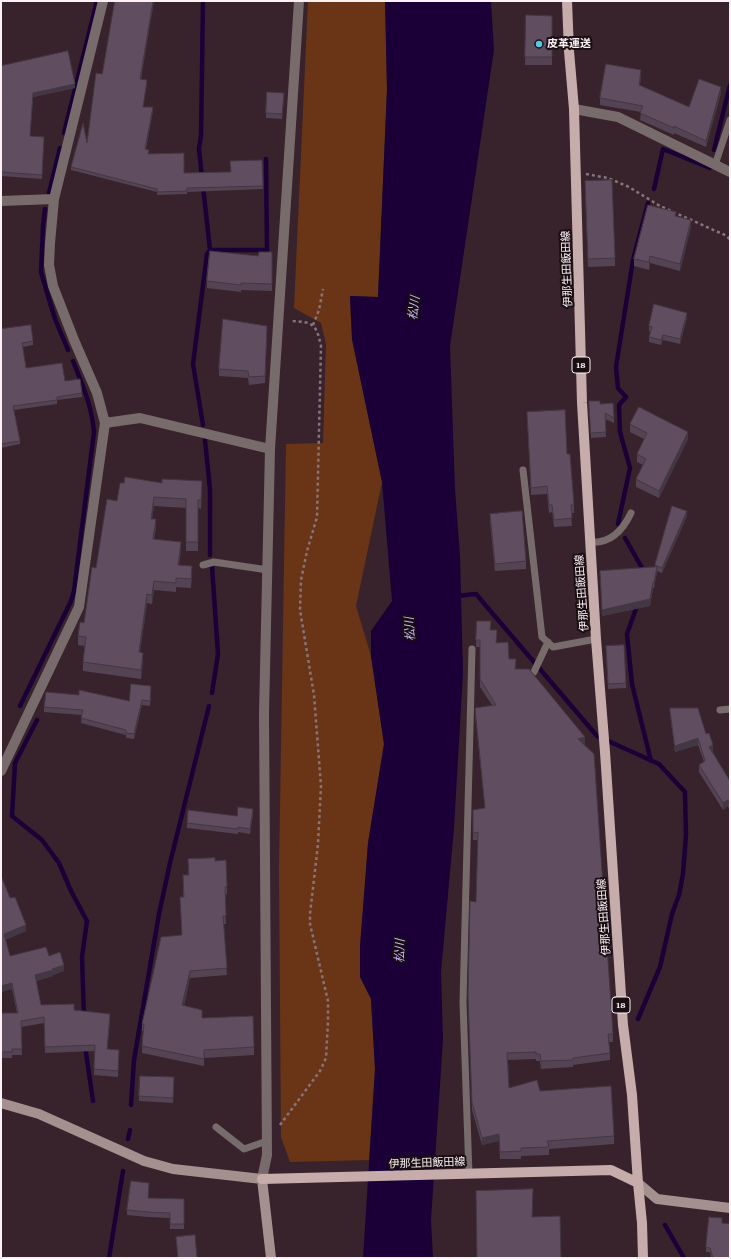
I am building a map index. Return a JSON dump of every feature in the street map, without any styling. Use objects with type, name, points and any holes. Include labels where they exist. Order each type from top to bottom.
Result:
[{"type":"main road","name":"伊那生田飯田線","points":[[567,1],[569,51],[574,109],[582,403],[590,542],[622,1025],[632,1095],[642,1223],[643,1258]]},
{"type":"main road","name":"伊那生田飯田線","points":[[262,1179],[611,1170],[638,1183]]},
{"type":"street","points":[[1,771],[79,607],[105,423],[97,393],[53,286],[49,265],[54,199],[103,1]]},
{"type":"street","points":[[271,1258],[262,1179],[267,1155],[264,714],[270,450],[299,1]]},
{"type":"street","points":[[574,109],[618,117],[730,172]]},
{"type":"street","points":[[1,201],[54,199]]},
{"type":"street","points":[[105,423],[140,418],[270,450]]},
{"type":"street","points":[[1,1103],[39,1114],[152,1163],[172,1169],[262,1179]]},
{"type":"street","points":[[638,1183],[657,1199],[730,1208]]},
{"type":"lane","points":[[715,165],[730,120]]},
{"type":"lane","points":[[523,470],[542,637],[553,647],[596,639]]},
{"type":"lane","points":[[590,542],[611,538],[625,526],[631,514]]},
{"type":"lane","points":[[203,565],[214,562],[268,570]]},
{"type":"lane","points":[[534,672],[548,642]]},
{"type":"lane","points":[[465,1174],[463,1002],[472,649]]},
{"type":"lane","points":[[720,710],[730,709]]},
{"type":"lane","points":[[216,1128],[244,1149],[267,1141]]},
{"type":"path","points":[[576,172],[608,178],[629,187],[660,206],[727,236],[730,240]]},
{"type":"path","points":[[313,325],[319,310],[323,289]]},
{"type":"path","points":[[267,1141],[320,1071],[326,1058],[328,1022],[328,1001],[310,924],[318,844],[321,786],[314,695],[300,610],[301,580],[306,551],[317,517],[321,346],[318,332],[313,325],[305,322],[278,320]]},
{"type":"shaded area","points":[[308,1],[385,1],[387,89],[378,297],[350,296],[352,340],[382,482],[356,606],[371,656],[384,744],[368,843],[360,976],[371,999],[375,1069],[369,1160],[290,1162],[281,1137],[279,869],[286,444],[323,443],[326,344],[321,323],[294,308]]},
{"type":"water","name":"松川","points":[[385,1],[491,1],[494,50],[450,346],[455,489],[460,555],[463,673],[454,828],[441,972],[443,1040],[431,1220],[433,1258],[363,1258],[375,1069],[371,999],[360,977],[360,945],[368,843],[384,744],[371,656],[371,631],[392,601],[382,482],[352,339],[350,296],[378,297],[387,89]]},
{"type":"building","points":[[115,1],[153,1],[140,79],[147,80],[143,107],[153,107],[145,149],[149,150],[148,154],[184,153],[184,173],[231,172],[230,161],[262,160],[263,186],[187,188],[187,191],[157,192],[157,189],[71,167],[83,123],[87,143],[96,73],[102,74]]},
{"type":"building","name":"皮革運送","points":[[526,15],[552,16],[552,57],[525,57]]},
{"type":"building","points":[[68,51],[75,84],[33,93],[30,136],[44,137],[42,175],[1,172],[1,66]]},
{"type":"building","points":[[606,64],[641,70],[639,85],[689,107],[699,79],[721,87],[706,141],[674,126],[674,128],[640,113],[643,106],[600,98]]},
{"type":"building","points":[[267,92],[284,93],[282,114],[266,113]]},
{"type":"building","points":[[612,180],[615,258],[588,259],[585,181]]},
{"type":"building","points":[[648,205],[676,212],[675,216],[691,220],[680,264],[650,256],[649,262],[634,259]]},
{"type":"building","points":[[210,251],[258,256],[259,252],[272,252],[272,284],[241,283],[241,285],[207,281]]},
{"type":"building","points":[[654,304],[687,313],[680,339],[663,335],[661,340],[649,337],[652,327],[649,326]]},
{"type":"building","points":[[223,319],[267,326],[265,376],[249,377],[248,371],[219,369]]},
{"type":"building","points":[[31,325],[33,341],[22,343],[26,368],[62,363],[65,381],[80,379],[82,393],[57,397],[57,400],[13,406],[20,441],[1,444],[1,329]]},
{"type":"building","points":[[589,401],[600,401],[600,404],[613,403],[614,418],[605,413],[606,432],[591,433]]},
{"type":"building","points":[[639,407],[688,432],[659,491],[636,479],[646,459],[637,454],[647,433],[630,424]]},
{"type":"building","points":[[565,410],[567,454],[570,454],[574,505],[571,505],[572,518],[554,520],[552,505],[549,505],[547,486],[531,488],[527,412]]},
{"type":"building","points":[[125,477],[162,483],[162,479],[202,481],[201,500],[198,500],[198,542],[186,542],[186,499],[154,497],[151,519],[156,519],[153,539],[181,542],[178,565],[192,566],[191,579],[176,578],[176,583],[154,581],[152,595],[147,594],[139,652],[143,653],[141,670],[83,662],[86,637],[78,636],[80,622],[84,623],[92,567],[96,568],[107,499],[117,501],[120,483],[124,483]]},
{"type":"building","points":[[672,506],[687,511],[662,568],[655,565]]},
{"type":"building","points":[[522,511],[526,561],[495,564],[490,514]]},
{"type":"building","points":[[657,567],[650,599],[602,610],[600,571]]},
{"type":"building","points":[[477,621],[491,621],[490,630],[497,630],[496,643],[508,642],[509,659],[516,659],[515,669],[529,669],[585,737],[578,739],[594,754],[613,1034],[608,1034],[610,1053],[573,1058],[573,1060],[541,1061],[540,1054],[536,1054],[536,1052],[507,1053],[509,1088],[537,1080],[540,1091],[611,1086],[614,1136],[547,1141],[549,1147],[521,1148],[521,1151],[500,1152],[499,1134],[482,1138],[472,1102],[468,995],[470,901],[476,902],[478,832],[473,833],[473,810],[485,808],[475,708],[496,705],[480,679],[480,640],[476,640]]},
{"type":"building","points":[[624,645],[626,683],[608,684],[606,646]]},
{"type":"building","points":[[131,684],[151,686],[150,701],[142,700],[134,734],[126,733],[126,730],[81,718],[83,710],[44,707],[46,692],[79,695],[79,690],[129,701]]},
{"type":"building","points":[[670,708],[698,708],[706,734],[709,733],[713,745],[709,747],[730,781],[730,807],[728,800],[723,803],[699,765],[705,761],[698,738],[675,746]]},
{"type":"building","points":[[238,807],[253,809],[250,829],[187,823],[188,810],[237,816]]},
{"type":"building","points":[[215,858],[215,861],[226,860],[226,916],[223,916],[227,968],[190,971],[182,1005],[202,1010],[202,1018],[253,1016],[254,1047],[204,1050],[204,1059],[142,1046],[144,1024],[142,1024],[161,937],[182,935],[180,897],[184,897],[183,875],[189,875],[188,859]]},
{"type":"building","points":[[1,878],[10,898],[15,897],[26,925],[4,934],[10,956],[46,947],[49,956],[60,952],[64,965],[35,975],[41,1005],[74,1004],[74,1010],[110,1014],[107,1049],[119,1050],[118,1071],[94,1069],[95,1045],[45,1047],[44,1017],[21,1021],[22,1049],[12,1049],[12,1052],[1,1052],[1,1013],[18,1013],[12,983],[1,986]]},
{"type":"building","points":[[140,1076],[174,1077],[173,1098],[139,1096]]},
{"type":"building","points":[[131,1181],[149,1183],[148,1198],[184,1199],[184,1224],[170,1224],[170,1213],[127,1210]]},
{"type":"building","points":[[533,1189],[532,1217],[560,1216],[561,1258],[477,1258],[476,1191]]},
{"type":"building","points":[[709,1217],[722,1218],[722,1223],[730,1224],[730,1258],[713,1258],[710,1248],[706,1247]]},
{"type":"building","points":[[195,1235],[197,1258],[178,1258],[176,1237]]},
{"type":"waterway","points":[[64,133],[97,1]]},
{"type":"waterway","points":[[202,177],[199,149],[201,136],[203,1]]},
{"type":"waterway","points":[[714,150],[730,85]]},
{"type":"waterway","points":[[49,193],[60,148]]},
{"type":"waterway","points":[[654,189],[663,149],[710,168]]},
{"type":"waterway","points":[[203,425],[193,364],[207,254],[210,250],[267,250],[266,159]]},
{"type":"waterway","points":[[203,186],[210,250]]},
{"type":"waterway","points":[[618,524],[630,468],[620,432],[619,405],[626,397],[618,388],[616,367],[633,260],[648,203]]},
{"type":"waterway","points":[[45,209],[41,272],[55,319],[68,350]]},
{"type":"waterway","points":[[20,706],[71,601],[74,591],[94,432],[89,404],[73,361]]},
{"type":"waterway","points":[[205,440],[210,489],[210,555]]},
{"type":"waterway","points":[[625,538],[645,573]]},
{"type":"waterway","points":[[212,566],[218,654],[212,693]]},
{"type":"waterway","points":[[456,596],[476,594],[597,736],[659,764],[685,792],[686,835],[683,874],[679,895],[672,914],[660,967],[638,1019]]},
{"type":"waterway","points":[[638,603],[627,634],[632,684],[651,761]]},
{"type":"waterway","points":[[131,1105],[134,1060],[159,914],[170,863],[209,706]]},
{"type":"waterway","points":[[37,720],[15,763],[12,816],[42,840],[59,863],[71,891],[87,921],[82,957],[84,1016]]},
{"type":"waterway","points":[[85,1046],[93,1101]]},
{"type":"waterway","points":[[128,1139],[130,1130]]},
{"type":"waterway","points":[[109,1258],[123,1171]]},
{"type":"waterway","points":[[665,1225],[684,1258]]},
{"type":"place","name":"皮革運送","points":[[539,44]]}]
